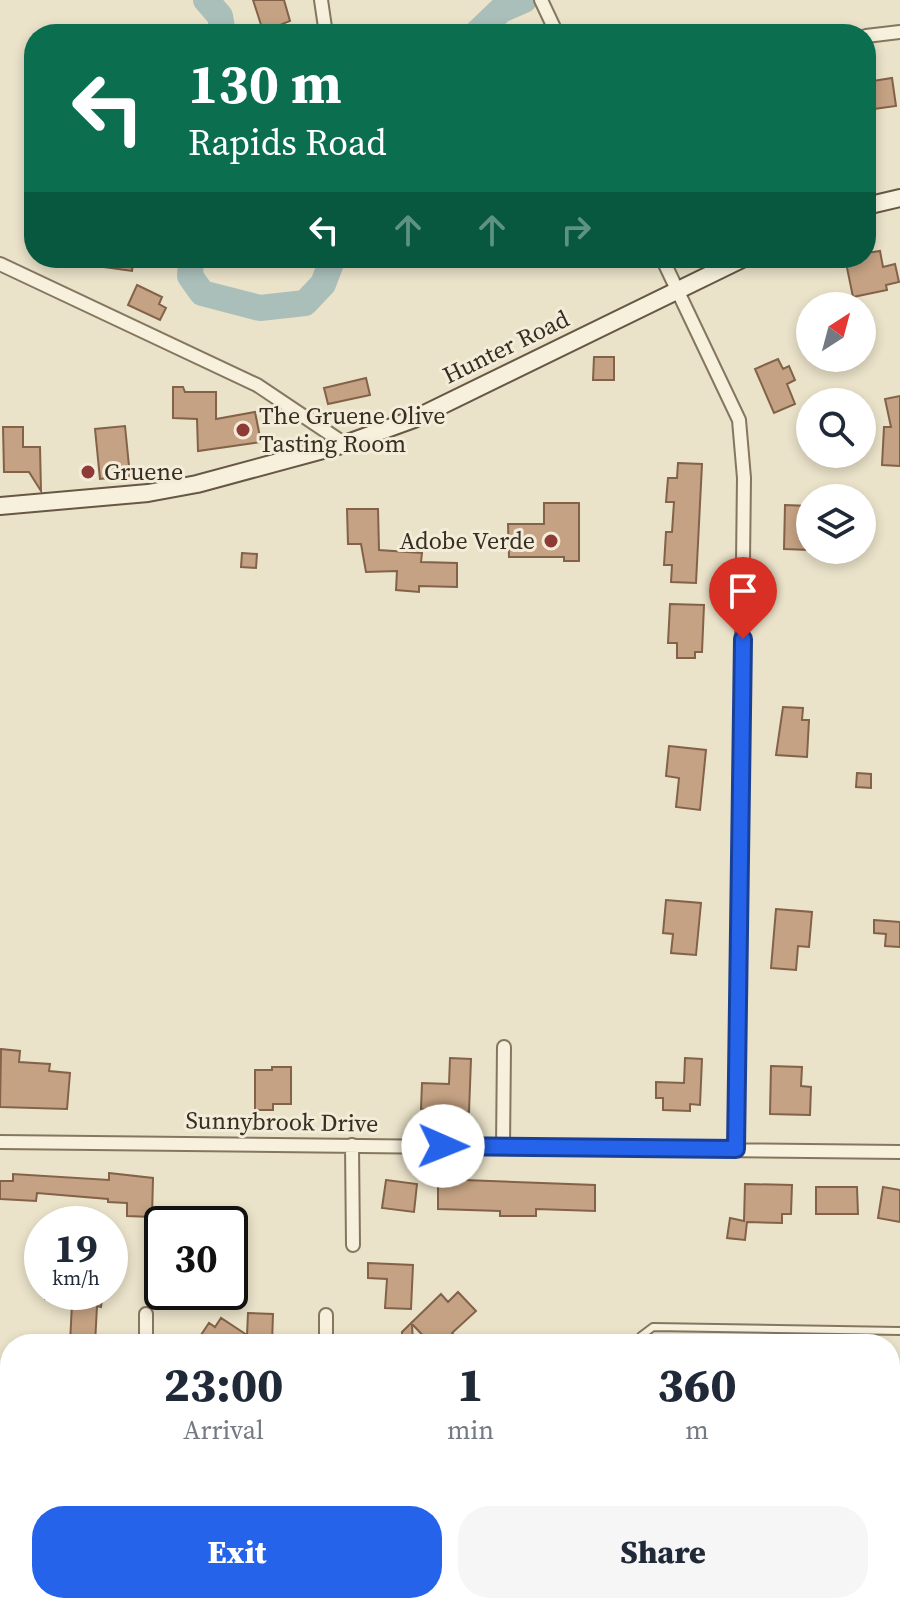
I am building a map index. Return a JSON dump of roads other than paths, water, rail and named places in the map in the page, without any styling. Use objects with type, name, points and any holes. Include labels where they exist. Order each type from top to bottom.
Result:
[{"type":"street","points":[[321,0],[325,24]]},
{"type":"street","points":[[541,0],[552,24]]},
{"type":"street","points":[[876,35],[900,32]]},
{"type":"street","points":[[876,204],[900,198]]},
{"type":"street","points":[[0,264],[257,385],[345,444]]},
{"type":"street","points":[[667,268],[739,420],[744,478],[736,1149]]},
{"type":"street","name":"Hunter Road","points":[[0,506],[148,493],[197,484],[345,444],[414,419],[722,268]]},
{"type":"street","points":[[503,1147],[504,1047]]},
{"type":"street","name":"Sunnybrook Drive","points":[[0,1142],[900,1152]]},
{"type":"street","points":[[352,1145],[353,1245]]},
{"type":"street","points":[[146,1314],[146,1334]]},
{"type":"street","points":[[326,1315],[326,1334]]},
{"type":"lane","points":[[644,1334],[653,1327],[900,1331]]},
{"type":"waterway","points":[[206,0],[220,16],[221,24]]},
{"type":"waterway","points":[[486,24],[501,10],[524,0]]},
{"type":"waterway","points":[[190,268],[190,276],[202,293],[260,308],[305,303],[323,284],[329,268]]},
{"type":"place","name":"The Gruene Olive Tasting Room","points":[[243,430]]},
{"type":"place","name":"Gruene","points":[[88,472]]},
{"type":"place","name":"Adobe Verde","points":[[551,541]]}]
